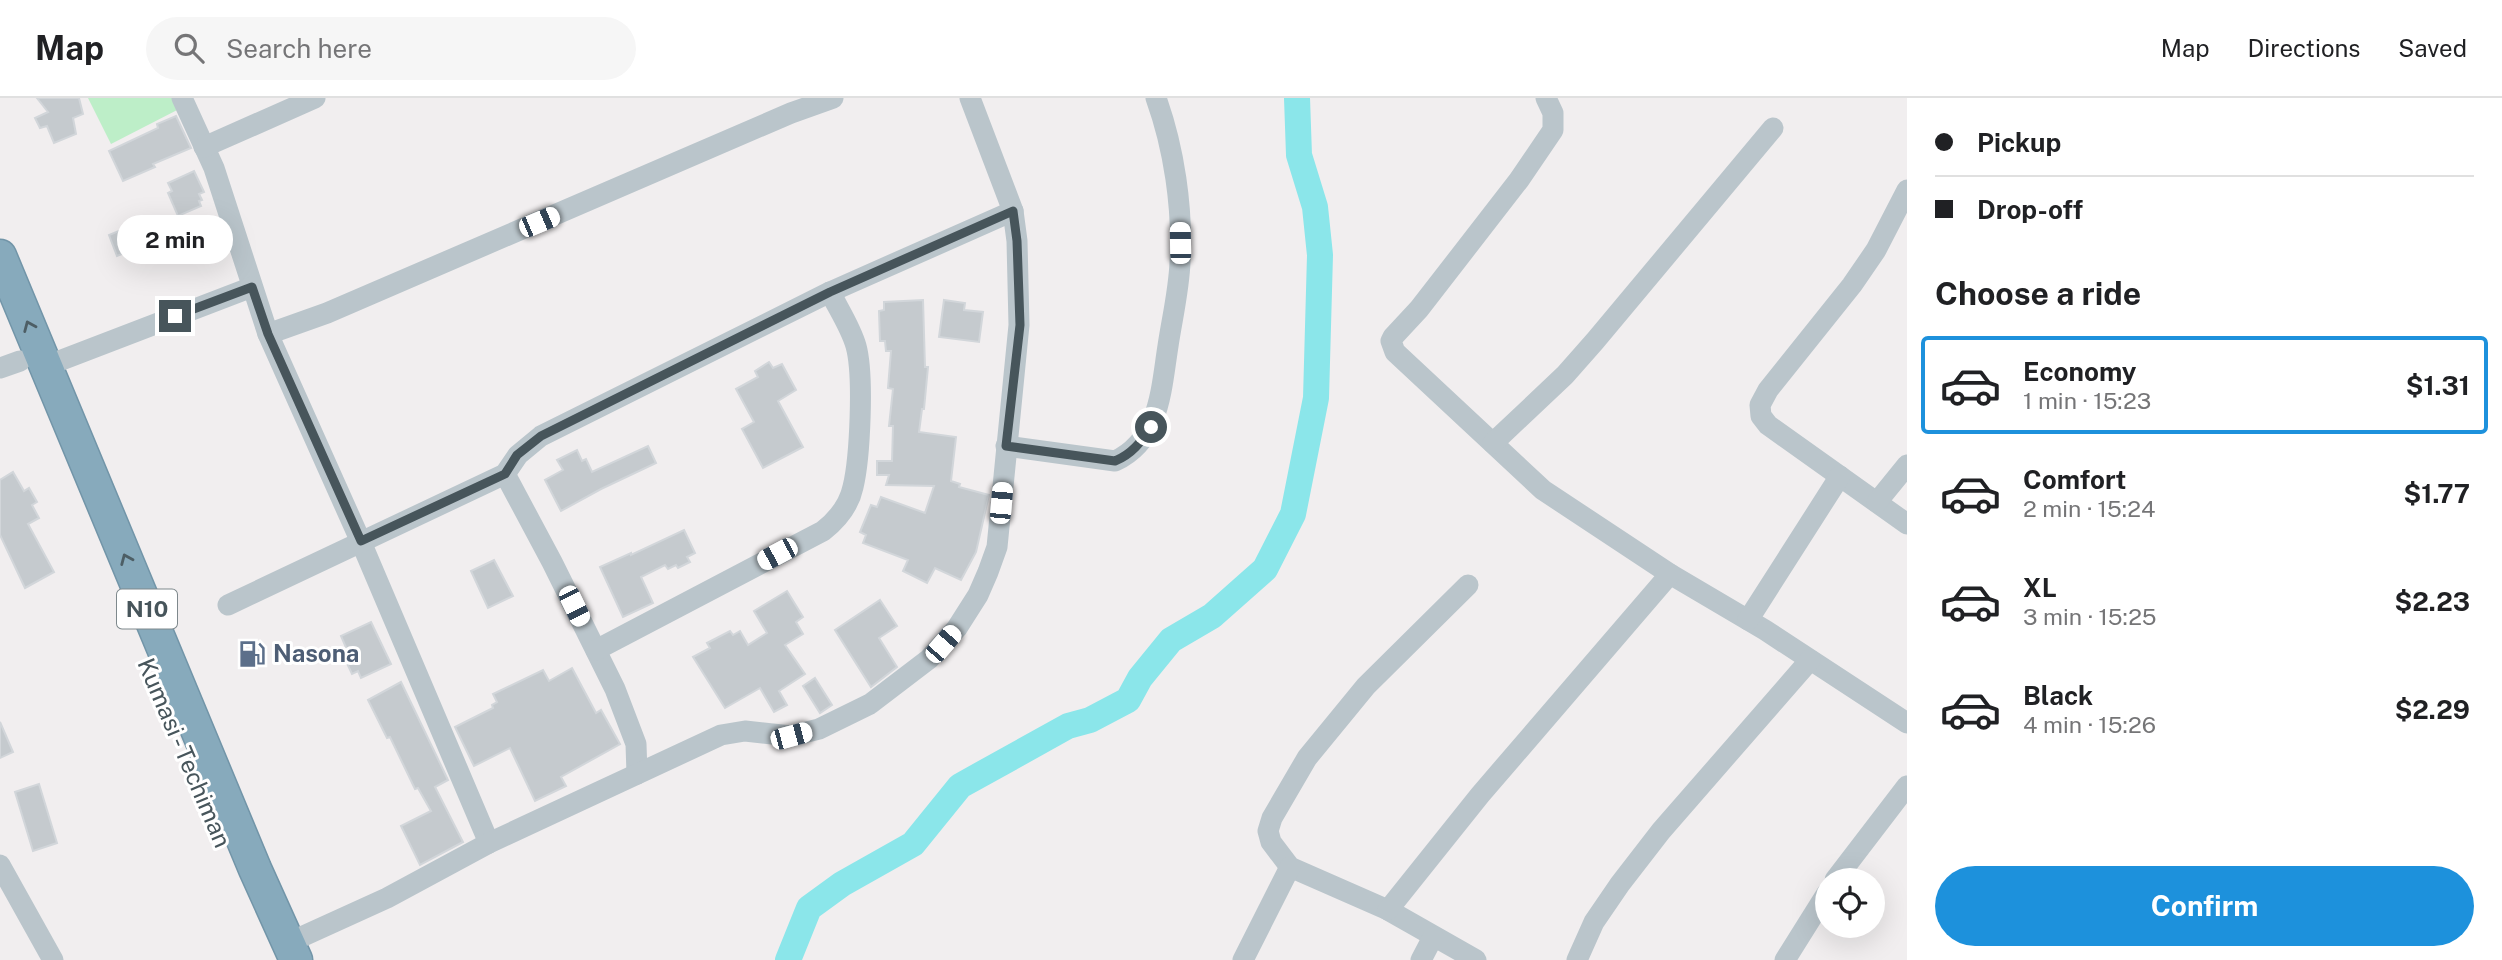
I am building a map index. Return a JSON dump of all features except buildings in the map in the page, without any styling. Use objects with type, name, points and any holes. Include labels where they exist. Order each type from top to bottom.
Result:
[{"type":"highway","name":"N10","points":[[0,256],[22,365]]},
{"type":"highway","name":"Kumasi - Techiman","points":[[0,313],[286,954]]},
{"type":"street","points":[[182,98],[218,180],[268,334],[361,541],[489,843]]},
{"type":"street","points":[[204,148],[315,98]]},
{"type":"street","points":[[268,334],[327,313],[442,264],[787,106],[833,98]]},
{"type":"street","points":[[286,954],[489,843],[720,735],[745,731],[791,736],[819,729],[870,704],[929,659],[957,628],[978,595],[997,547],[1020,325],[1017,241],[1013,211],[970,98]]},
{"type":"street","points":[[1006,446],[1115,461],[1140,444],[1158,410],[1180,262],[1179,206],[1169,143],[1156,98]]},
{"type":"street","points":[[1546,98],[1553,113],[1553,130],[1519,180],[1391,341],[1395,352],[1543,490],[1670,574],[1748,620],[1907,723]]},
{"type":"street","points":[[1493,443],[1565,375],[1773,128]]},
{"type":"street","points":[[1907,190],[1876,250],[1852,285],[1776,377],[1760,405],[1760,416],[1768,425],[1907,524]]},
{"type":"street","points":[[228,605],[505,474],[517,455],[541,436],[830,292],[1013,211]]},
{"type":"street","points":[[22,365],[252,287]]},
{"type":"street","points":[[596,650],[823,531],[837,520],[853,488],[860,362],[855,344],[830,292]]},
{"type":"street","points":[[1877,502],[1907,465]]},
{"type":"street","points":[[505,474],[615,689],[636,744],[637,774]]},
{"type":"street","points":[[1748,620],[1840,476]]},
{"type":"street","points":[[1388,910],[1480,795],[1670,574]]},
{"type":"street","points":[[1468,585],[1366,686],[1307,758],[1272,818],[1268,831],[1271,842],[1290,867],[1388,910],[1476,960]]},
{"type":"street","points":[[1577,960],[1594,922],[1661,831],[1810,660]]},
{"type":"street","points":[[1844,868],[1907,786]]},
{"type":"street","points":[[0,865],[53,960]]},
{"type":"street","points":[[1243,960],[1290,867]]},
{"type":"street","points":[[1785,960],[1815,912]]},
{"type":"street","points":[[1421,960],[1433,937]]},
{"type":"green space","points":[[88,98],[178,98],[183,107],[111,144]]},
{"type":"waterway","points":[[788,960],[809,908],[842,884],[913,844],[960,786],[1068,726],[1090,720],[1128,700],[1140,678],[1171,640],[1212,616],[1265,569],[1293,514],[1316,398],[1320,255],[1315,207],[1299,155],[1297,98]]},
{"type":"place","name":"Nasona","points":[[252,654]]},
{"type":"route","points":[[175,316],[252,287],[268,334],[361,541],[505,474],[517,455],[541,436],[830,292],[1013,211],[1017,241],[1020,325],[1006,446],[1115,461],[1140,444],[1151,427]]}]
